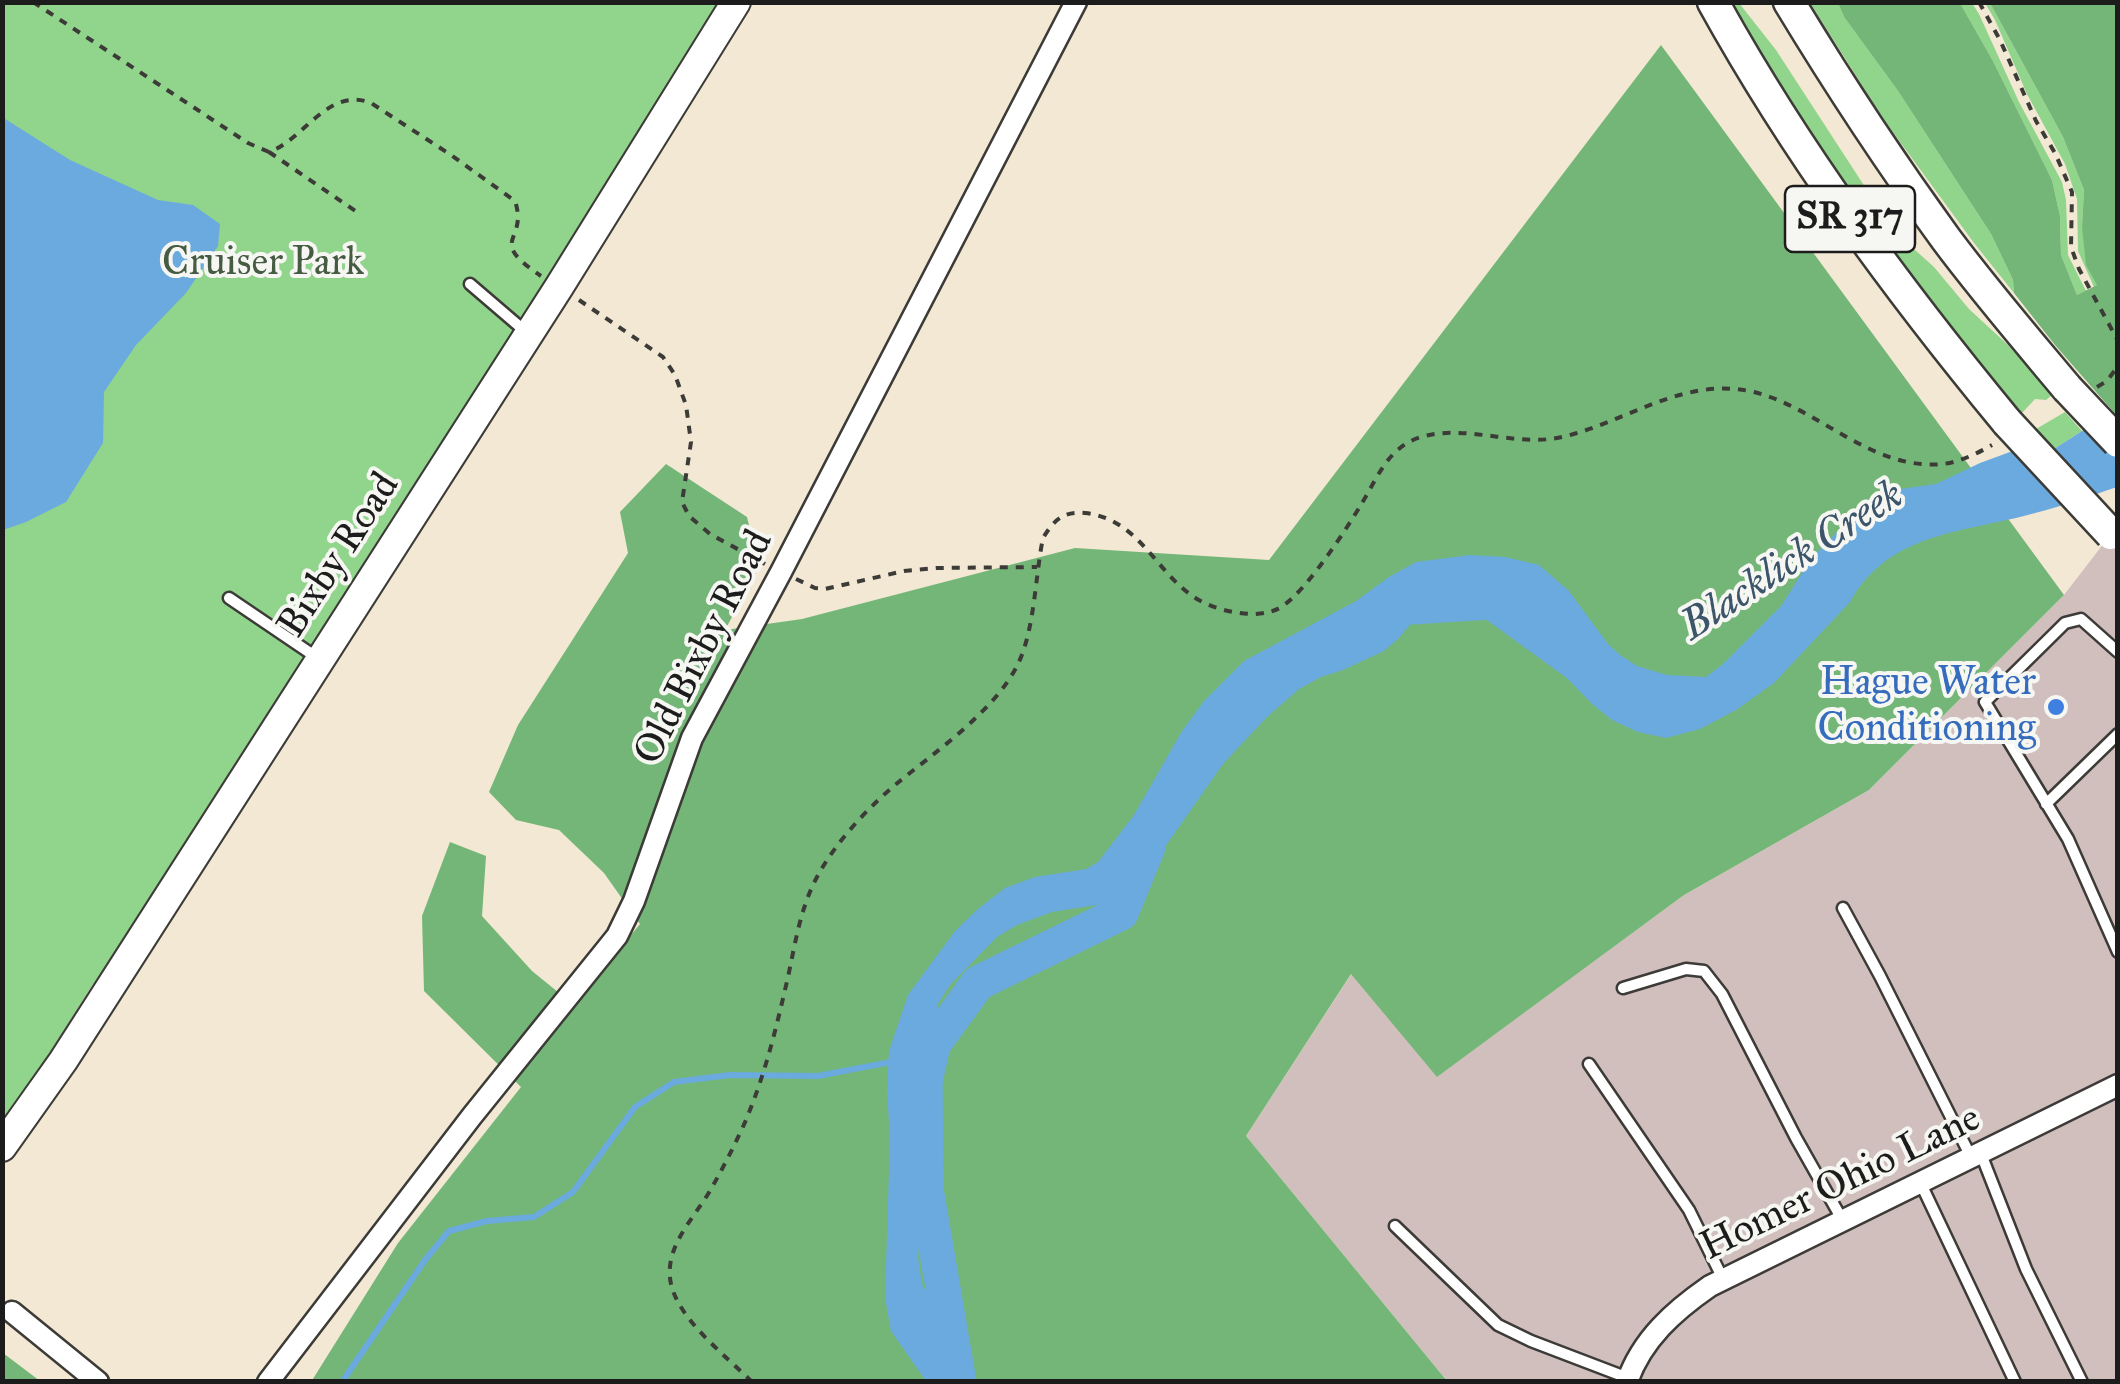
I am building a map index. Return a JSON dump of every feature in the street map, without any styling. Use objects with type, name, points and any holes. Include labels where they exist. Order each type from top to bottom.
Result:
[{"type":"main road","name":"SR 317","points":[[1713,2],[1799,144],[1864,240],[2006,422],[2114,538]]},
{"type":"main road","name":"SR 317","points":[[1789,2],[1845,95],[1948,241],[2066,388],[2118,442]]},
{"type":"street","name":"Bixby Road","points":[[2,1147],[72,1047],[559,287],[736,2]]},
{"type":"street","name":"Old Bixby Road","points":[[268,1382],[472,1116],[617,936],[634,901],[692,738],[1076,2]]},
{"type":"street","name":"Homer Ohio Lane","points":[[1628,1380],[1642,1349],[1661,1325],[1684,1304],[1723,1280],[2118,1086]]},
{"type":"street","points":[[7,1308],[98,1382]]},
{"type":"lane","points":[[470,284],[519,326]]},
{"type":"lane","points":[[229,598],[320,660]]},
{"type":"lane","points":[[2118,652],[2081,620],[2065,623],[1985,702],[2068,839],[2118,952]]},
{"type":"lane","points":[[2046,804],[2118,734]]},
{"type":"lane","points":[[1843,908],[1976,1156],[2082,1382]]},
{"type":"lane","points":[[1622,988],[1686,968],[1704,970],[1722,994],[1843,1222]]},
{"type":"lane","points":[[1589,1064],[1690,1210],[1723,1280]]},
{"type":"lane","points":[[1922,1184],[2016,1382]]},
{"type":"lane","points":[[1395,1226],[1498,1325],[1628,1380]]},
{"type":"path","points":[[34,2],[357,212]]},
{"type":"path","points":[[1979,2],[2072,192],[2071,247],[2118,341]]},
{"type":"path","points":[[269,152],[280,148],[323,112],[348,100],[365,100],[396,117],[515,201],[519,218],[511,251],[517,259],[663,357],[675,374],[686,405],[691,442],[682,502],[688,516],[710,534],[815,588],[936,568],[1037,567]]},
{"type":"path","points":[[752,1382],[686,1316],[671,1286],[670,1270],[679,1237],[731,1153],[758,1089],[772,1050],[798,927],[822,868],[861,818],[968,725],[1006,683],[1027,641],[1043,538],[1062,515],[1096,514],[1114,522],[1198,600],[1226,610],[1268,613],[1282,607],[1298,592],[1342,534],[1392,453],[1422,436],[1558,438],[1662,399],[1732,389],[1778,400],[1855,443]]},
{"type":"shaded area","points":[[2111,534],[2117,540],[2117,1381],[1447,1381],[1246,1136],[1352,973],[1438,1076],[1684,895],[1869,790],[2064,595]]},
{"type":"green space","name":"Cruiser Park","points":[[3,3],[736,3],[107,993],[93,984],[3,1122]]},
{"type":"green space","points":[[1730,3],[1739,3],[1776,50],[1878,207],[1904,240],[2008,345],[2052,395],[2046,400],[2035,399],[2022,413],[1991,383],[1861,207]]},
{"type":"green space","points":[[1810,3],[1838,3],[1991,234],[2013,280],[2014,293],[1884,120]]},
{"type":"green space","points":[[1838,3],[1960,3],[2052,180],[2060,216],[2061,255],[2077,295],[2097,285],[2086,265],[2084,190],[2063,137],[1990,3],[2117,3],[2117,416],[2014,293],[2013,280],[1991,234]]},
{"type":"green space","points":[[1960,3],[1972,3],[1979,14],[2019,102],[2062,182],[2068,255],[2086,291],[2077,295],[2061,255],[2060,216],[2052,180]]},
{"type":"green space","points":[[1985,3],[1990,3],[2063,137],[2084,190],[2082,227],[2098,285],[2094,287],[2078,251],[2077,199],[2065,164]]},
{"type":"green space","points":[[1661,45],[2064,595],[1869,790],[1684,895],[1437,1077],[1351,974],[1246,1136],[1447,1381],[311,1382],[398,1243],[521,1087],[424,991],[422,916],[450,842],[486,856],[482,916],[532,971],[574,1005],[640,924],[604,873],[559,830],[516,820],[489,792],[518,725],[628,553],[620,512],[666,464],[747,517],[759,567],[725,630],[802,619],[1075,548],[1269,560]]},
{"type":"green space","points":[[2065,412],[2082,431],[2054,449],[2036,429]]},
{"type":"green space","points":[[3,1353],[40,1381],[3,1381]]},
{"type":"water","points":[[2,117],[70,160],[158,200],[193,205],[220,224],[218,246],[186,293],[136,345],[104,392],[103,443],[66,502],[3,530]]},
{"type":"water","points":[[2117,416],[2117,487],[1903,550],[1865,580],[1850,602],[1774,683],[1700,729],[1666,738],[1638,732],[1612,720],[1566,677],[1548,639],[1531,618],[1512,605],[1461,592],[1440,596],[1427,604],[1384,651],[1299,689],[1223,764],[1144,877],[1124,896],[1109,903],[1052,912],[1017,925],[997,937],[950,985],[938,1004],[938,1033],[953,1037],[924,1164],[918,1258],[922,1284],[969,1381],[926,1381],[891,1331],[885,1298],[889,1051],[908,995],[955,931],[1005,888],[1035,877],[1086,869],[1098,862],[1134,815],[1182,731],[1204,701],[1244,661],[1356,601],[1416,562],[1470,555],[1505,557],[1539,565],[1569,591],[1620,655],[1637,666],[1667,675],[1706,677],[1781,606],[1811,559],[1837,532],[1893,490],[1936,484],[2010,452],[2054,449]]},
{"type":"waterway","name":"Blacklick Creek","points":[[1380,618],[1394,608],[1492,602],[1587,671]]},
{"type":"waterway","name":"Blacklick Creek","points":[[959,1382],[926,1189],[925,1056],[978,983],[1121,913],[1148,847]]},
{"type":"waterway","points":[[342,1382],[449,1231],[487,1221],[534,1217],[573,1192],[635,1107],[674,1082],[730,1075],[818,1076],[896,1061]]},
{"type":"place","name":"Hague Water Conditioning","points":[[2056,707]]}]
